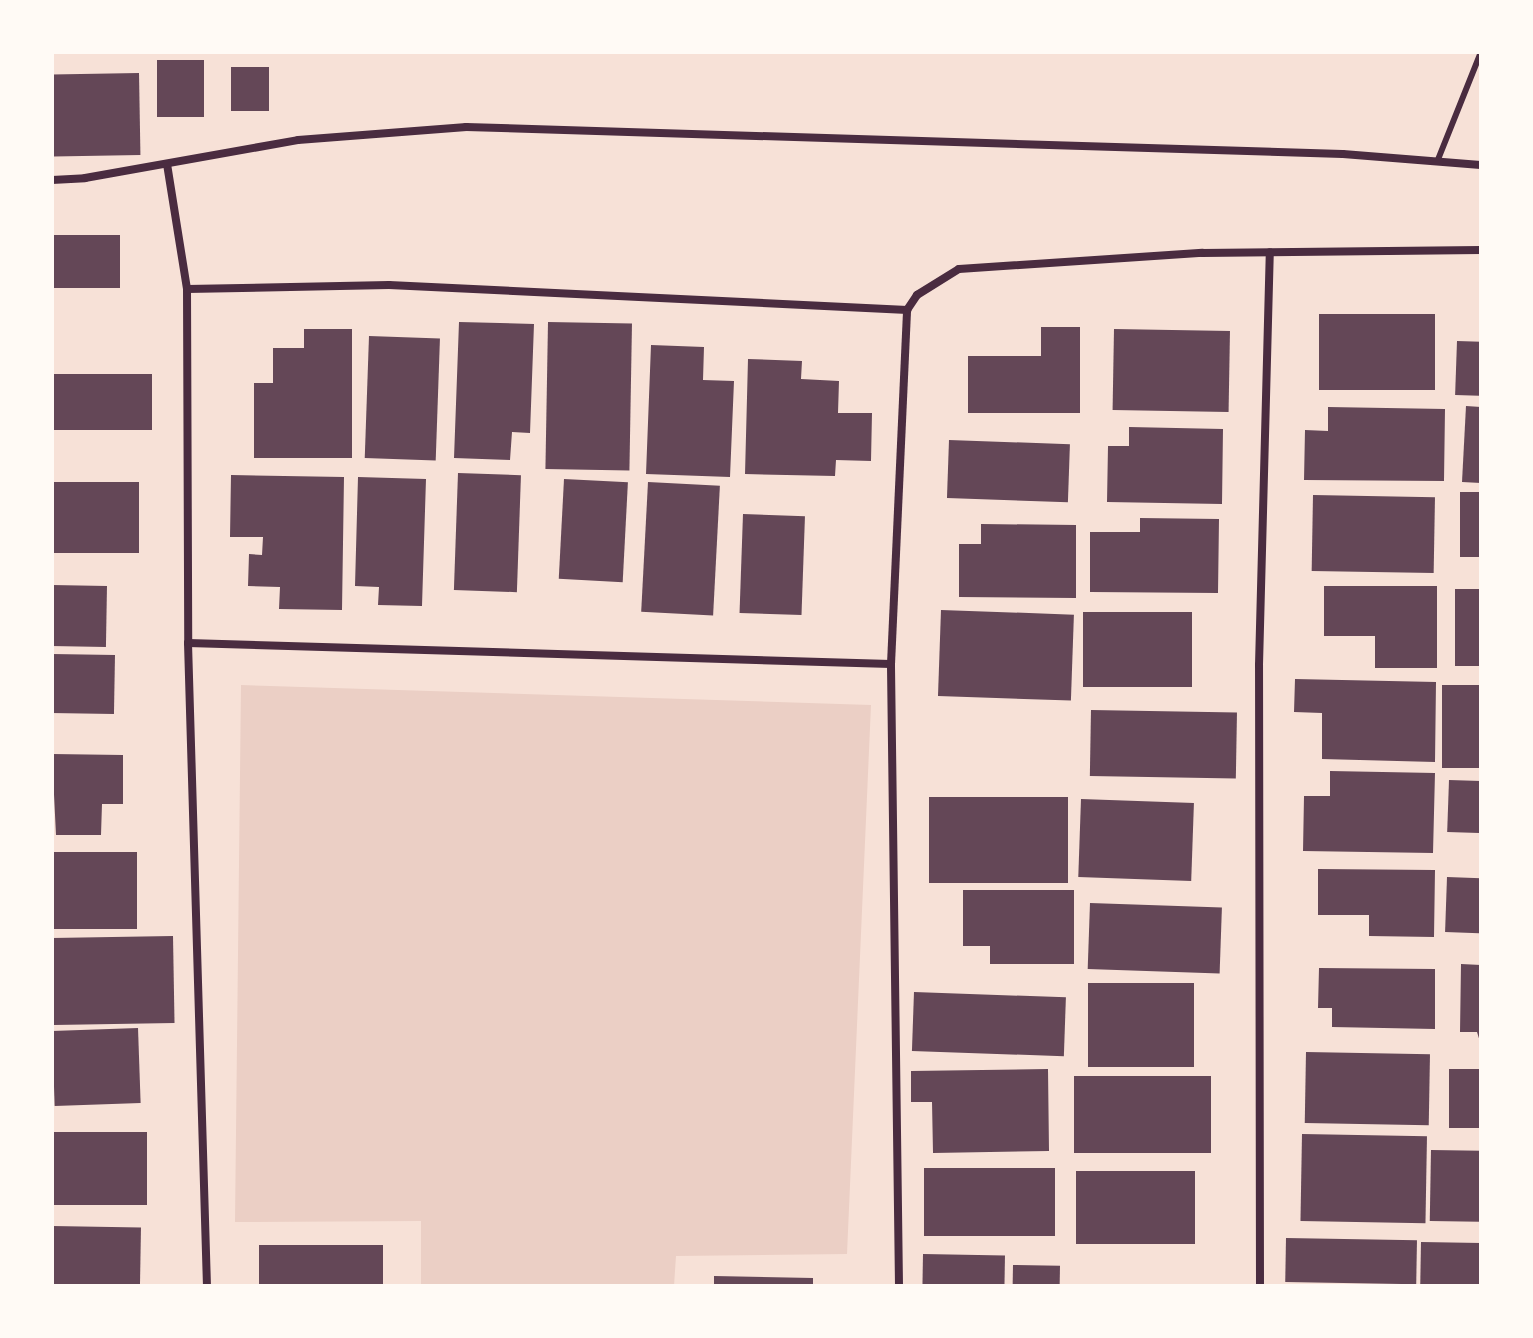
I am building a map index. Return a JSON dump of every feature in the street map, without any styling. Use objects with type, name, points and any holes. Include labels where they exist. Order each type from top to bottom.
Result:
[{"type":"street","points":[[52,180],[167,164],[298,140],[466,127],[748,132],[1481,165]]},
{"type":"street","points":[[167,164],[187,289],[188,643],[207,1286]]},
{"type":"street","points":[[899,1286],[891,664],[907,310],[917,295],[959,269],[1270,252],[1481,250]]},
{"type":"street","points":[[1260,1286],[1259,665],[1270,252]]},
{"type":"street","points":[[187,289],[389,285],[907,310]]},
{"type":"street","points":[[188,643],[891,664]]},
{"type":"lane","points":[[1437,162],[1481,52]]},
{"type":"shaded area","points":[[241,685],[871,705],[847,1254],[676,1256],[674,1286],[421,1286],[421,1221],[235,1222]]},
{"type":"building","points":[[157,60],[204,60],[204,117],[157,117]]},
{"type":"building","points":[[231,67],[269,67],[269,111],[231,111]]},
{"type":"building","points":[[139,73],[140,155],[53,157],[52,75]]},
{"type":"building","points":[[52,235],[120,235],[120,288],[52,288]]},
{"type":"building","points":[[1319,314],[1435,314],[1435,390],[1319,390]]},
{"type":"building","points":[[459,322],[534,324],[530,433],[512,432],[510,460],[454,458]]},
{"type":"building","points":[[548,322],[632,323],[629,470],[545,469]]},
{"type":"building","points":[[1041,327],[1080,327],[1080,413],[968,413],[968,356],[1041,356]]},
{"type":"building","points":[[304,329],[352,329],[352,458],[254,458],[254,383],[273,383],[273,348],[304,348]]},
{"type":"building","points":[[1114,329],[1230,331],[1229,412],[1113,410]]},
{"type":"building","points":[[369,336],[440,338],[436,460],[365,458]]},
{"type":"building","points":[[1457,341],[1481,342],[1479,396],[1455,395]]},
{"type":"building","points":[[651,345],[704,347],[703,380],[734,381],[730,477],[646,474]]},
{"type":"building","points":[[748,359],[802,361],[801,379],[839,381],[838,413],[872,413],[871,461],[836,460],[835,476],[745,474]]},
{"type":"building","points":[[52,374],[152,374],[152,430],[52,430]]},
{"type":"building","points":[[1466,406],[1481,407],[1481,483],[1462,482]]},
{"type":"building","points":[[1328,407],[1445,409],[1444,481],[1304,480],[1305,430],[1328,431]]},
{"type":"building","points":[[1129,427],[1223,429],[1222,504],[1107,502],[1108,446],[1129,446]]},
{"type":"building","points":[[949,440],[1070,444],[1068,502],[947,498]]},
{"type":"building","points":[[458,473],[521,475],[517,592],[454,590]]},
{"type":"building","points":[[231,475],[344,477],[342,610],[279,609],[280,587],[248,586],[249,554],[262,555],[263,537],[230,537]]},
{"type":"building","points":[[358,477],[426,479],[422,606],[378,605],[379,587],[355,586]]},
{"type":"building","points":[[564,479],[628,482],[623,582],[559,579]]},
{"type":"building","points":[[52,482],[139,482],[139,553],[52,553]]},
{"type":"building","points":[[648,482],[720,486],[713,616],[641,612]]},
{"type":"building","points":[[1460,492],[1481,492],[1481,557],[1460,557]]},
{"type":"building","points":[[1313,495],[1435,497],[1434,573],[1312,571]]},
{"type":"building","points":[[743,514],[805,516],[802,615],[740,613]]},
{"type":"building","points":[[1140,518],[1219,519],[1218,593],[1090,592],[1090,532],[1140,532]]},
{"type":"building","points":[[981,524],[1076,525],[1076,598],[959,597],[959,544],[981,544]]},
{"type":"building","points":[[52,585],[107,586],[106,647],[52,646]]},
{"type":"building","points":[[1324,586],[1437,586],[1437,668],[1375,668],[1375,636],[1324,636]]},
{"type":"building","points":[[1455,589],[1481,589],[1481,666],[1455,666]]},
{"type":"building","points":[[941,610],[1074,615],[1071,701],[938,696]]},
{"type":"building","points":[[1083,612],[1192,612],[1192,687],[1083,687]]},
{"type":"building","points":[[52,654],[115,655],[114,714],[52,713]]},
{"type":"building","points":[[1295,679],[1436,682],[1435,762],[1322,759],[1322,713],[1294,712]]},
{"type":"building","points":[[1442,685],[1481,685],[1481,768],[1442,768]]},
{"type":"building","points":[[1091,710],[1237,713],[1236,779],[1090,776]]},
{"type":"building","points":[[52,754],[123,755],[123,804],[102,804],[101,835],[56,835]]},
{"type":"building","points":[[1330,771],[1435,773],[1433,853],[1303,851],[1304,796],[1330,796]]},
{"type":"building","points":[[1449,780],[1481,781],[1479,833],[1447,832]]},
{"type":"building","points":[[929,797],[1068,797],[1068,883],[929,883]]},
{"type":"building","points":[[1081,799],[1194,803],[1191,881],[1078,877]]},
{"type":"building","points":[[52,852],[137,852],[137,929],[52,929]]},
{"type":"building","points":[[1318,869],[1435,870],[1434,937],[1369,936],[1369,915],[1318,915]]},
{"type":"building","points":[[1447,877],[1481,878],[1479,933],[1445,932]]},
{"type":"building","points":[[963,890],[1074,890],[1074,964],[990,964],[990,946],[963,946]]},
{"type":"building","points":[[1090,903],[1222,908],[1220,974],[1088,969]]},
{"type":"building","points":[[173,936],[175,1023],[54,1025],[52,938]]},
{"type":"building","points":[[1461,964],[1481,965],[1481,1045],[1477,1032],[1460,1032]]},
{"type":"building","points":[[1319,968],[1435,969],[1435,1029],[1332,1027],[1332,1008],[1318,1008]]},
{"type":"building","points":[[1088,983],[1194,983],[1194,1067],[1088,1067]]},
{"type":"building","points":[[914,992],[1066,997],[1064,1056],[912,1051]]},
{"type":"building","points":[[138,1028],[141,1103],[55,1106],[52,1031]]},
{"type":"building","points":[[1306,1052],[1430,1054],[1429,1125],[1305,1123]]},
{"type":"building","points":[[1048,1069],[1049,1151],[933,1153],[932,1102],[911,1102],[911,1071]]},
{"type":"building","points":[[1449,1069],[1481,1069],[1481,1128],[1449,1128]]},
{"type":"building","points":[[1074,1076],[1211,1076],[1211,1153],[1074,1153]]},
{"type":"building","points":[[52,1132],[147,1132],[147,1205],[52,1205]]},
{"type":"building","points":[[1302,1134],[1427,1136],[1425,1223],[1300,1221]]},
{"type":"building","points":[[1431,1150],[1481,1151],[1480,1222],[1430,1221]]},
{"type":"building","points":[[924,1168],[1055,1168],[1055,1236],[924,1236]]},
{"type":"building","points":[[1076,1171],[1195,1171],[1195,1244],[1076,1244]]},
{"type":"building","points":[[52,1226],[141,1228],[140,1286],[52,1286]]},
{"type":"building","points":[[1286,1238],[1417,1240],[1416,1284],[1285,1282]]},
{"type":"building","points":[[1421,1242],[1481,1243],[1480,1286],[1420,1286]]},
{"type":"building","points":[[259,1245],[383,1245],[383,1286],[259,1286]]},
{"type":"building","points":[[923,1254],[1005,1255],[1004,1286],[922,1286]]},
{"type":"building","points":[[1013,1265],[1060,1266],[1060,1286],[1013,1286]]},
{"type":"building","points":[[714,1276],[813,1278],[813,1286],[714,1286]]}]
